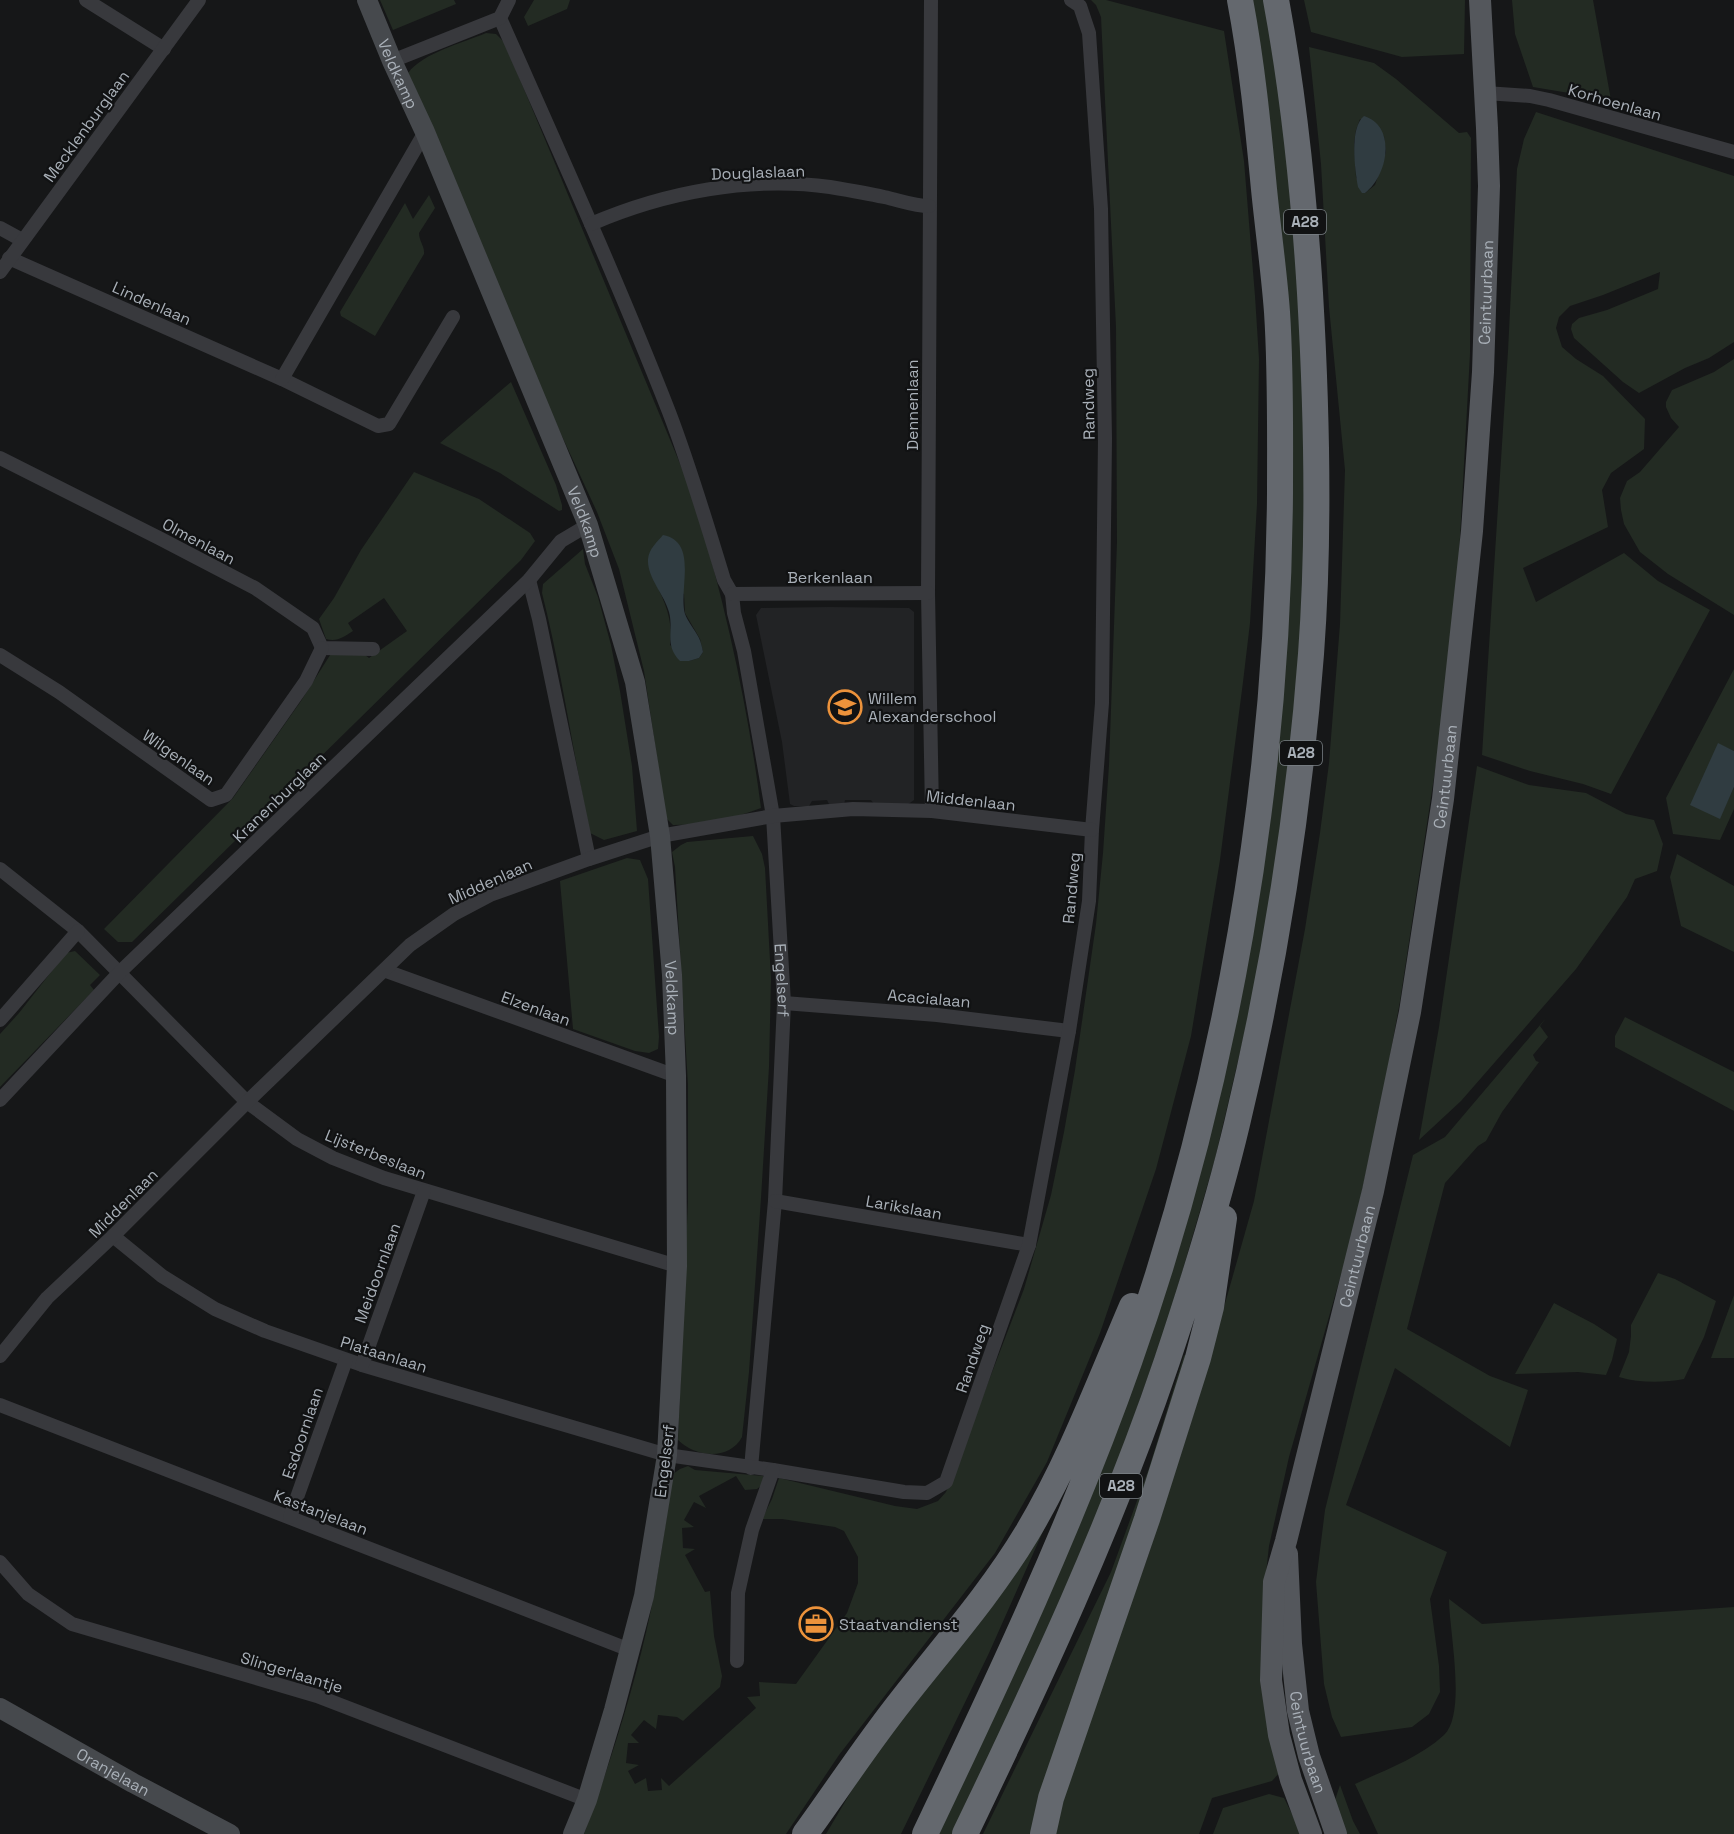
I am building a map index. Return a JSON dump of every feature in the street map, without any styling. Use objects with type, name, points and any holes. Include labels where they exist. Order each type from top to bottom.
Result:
[{"type":"highway","name":"A28","points":[[925,1834],[1035,1597],[1082,1487],[1130,1359],[1190,1167],[1220,1034],[1241,926],[1260,802],[1275,649],[1280,546],[1280,442],[1277,315],[1251,59],[1240,0]]},
{"type":"highway","name":"A28","points":[[965,1834],[1027,1704],[1076,1593],[1128,1467],[1167,1361],[1219,1194],[1237,1123],[1276,936],[1296,805],[1311,642],[1316,543],[1315,378],[1305,222],[1288,66],[1276,0]]},
{"type":"highway","name":"A28","points":[[1043,1834],[1052,1798],[1147,1519],[1198,1358],[1211,1307],[1237,1123]]},
{"type":"highway","name":"A28","points":[[805,1834],[892,1713],[995,1581],[1052,1490],[1077,1438],[1190,1167]]},
{"type":"main road","name":"Ceintuurbaan","points":[[1311,1834],[1291,1780],[1279,1735],[1271,1680],[1274,1582],[1373,1191],[1410,1012],[1443,799],[1472,531],[1483,372],[1489,186],[1480,0]]},
{"type":"main road","name":"Ceintuurbaan","points":[[1286,1541],[1290,1582],[1291,1644],[1299,1711],[1309,1756],[1336,1834]]},
{"type":"street","points":[[86,0],[164,50]]},
{"type":"street","name":"Mecklenburglaan","points":[[0,272],[199,0]]},
{"type":"street","name":"Veldkamp","points":[[366,0],[425,132],[588,525],[635,682],[660,836],[672,975],[676,1076]]},
{"type":"street","points":[[392,61],[500,18],[509,0]]},
{"type":"street","name":"Dennenlaan","points":[[931,0],[928,593],[932,811]]},
{"type":"street","name":"Randweg","points":[[667,1455],[904,1492],[927,1492],[946,1482],[1029,1245],[1069,1031],[1089,901],[1102,703],[1105,438],[1101,209],[1089,33],[1080,6],[1071,0]]},
{"type":"street","points":[[500,18],[591,224],[685,456],[724,580],[732,594],[756,717],[772,816]]},
{"type":"street","name":"Korhoenlaan","points":[[1485,93],[1530,96],[1549,100],[1734,152]]},
{"type":"street","points":[[282,379],[425,132]]},
{"type":"street","name":"Douglaslaan","points":[[591,224],[640,205],[671,197],[702,190],[745,186],[827,187],[929,206]]},
{"type":"street","points":[[0,228],[22,240]]},
{"type":"street","name":"Lindenlaan","points":[[9,258],[282,379],[378,426],[389,424],[453,316]]},
{"type":"street","name":"Olmenlaan","points":[[0,458],[255,588],[313,628],[322,648]]},
{"type":"street","name":"Kranenburglaan","points":[[0,1100],[120,972],[529,580],[561,541],[588,525]]},
{"type":"street","points":[[529,580],[589,859]]},
{"type":"street","name":"Berkenlaan","points":[[732,594],[928,593]]},
{"type":"street","points":[[322,648],[373,649]]},
{"type":"street","name":"Wilgenlaan","points":[[0,655],[59,692],[211,800],[226,795],[306,681],[322,648]]},
{"type":"street","name":"Middenlaan","points":[[0,1356],[47,1299],[410,945],[454,914],[490,896],[589,859],[660,836],[772,816],[853,809],[932,811],[1092,830]]},
{"type":"street","name":"Engelserf","points":[[750,1468],[775,1201],[784,1003],[772,816]]},
{"type":"street","name":"Lijsterbeslaan","points":[[0,869],[78,931],[248,1102],[297,1139],[333,1158],[384,1178],[677,1266]]},
{"type":"street","points":[[0,1020],[78,931]]},
{"type":"street","name":"Elzenlaan","points":[[386,970],[676,1076]]},
{"type":"street","name":"Acacialaan","points":[[784,1003],[937,1015],[1069,1031]]},
{"type":"street","name":"Engelserf","points":[[573,1834],[587,1800],[614,1710],[644,1596],[667,1455],[677,1266],[676,1076]]},
{"type":"street","name":"Meidoornlaan","points":[[362,1365],[424,1191]]},
{"type":"street","name":"Larikslaan","points":[[775,1201],[1029,1245]]},
{"type":"street","name":"Plataanlaan","points":[[113,1236],[162,1276],[215,1309],[265,1331],[362,1365],[667,1455]]},
{"type":"street","name":"Esdoornlaan","points":[[290,1517],[346,1360]]},
{"type":"street","name":"Kastanjelaan","points":[[0,1405],[630,1650]]},
{"type":"street","points":[[737,1661],[738,1593],[752,1530],[773,1470]]},
{"type":"street","name":"Slingerlaantje","points":[[0,1562],[28,1594],[72,1624],[317,1696],[587,1800]]},
{"type":"street","name":"Oranjelaan","points":[[0,1707],[133,1783],[230,1834]]},
{"type":"shaded area","points":[[380,0],[454,0],[456,4],[393,30]]},
{"type":"shaded area","points":[[534,0],[570,0],[567,9],[528,26],[524,17]]},
{"type":"shaded area","points":[[1091,0],[1106,0],[1224,31],[1244,161],[1259,359],[1257,504],[1250,623],[1243,682],[1220,860],[1191,1036],[1156,1169],[1100,1333],[1047,1462],[995,1553],[839,1755],[786,1834],[584,1834],[604,1779],[638,1667],[651,1610],[673,1474],[688,1466],[695,1470],[763,1476],[763,1484],[757,1489],[745,1490],[736,1476],[699,1496],[706,1508],[694,1502],[684,1520],[694,1527],[682,1528],[683,1548],[695,1549],[685,1555],[705,1592],[710,1591],[714,1636],[722,1676],[720,1687],[683,1721],[677,1717],[658,1715],[656,1729],[644,1720],[631,1735],[639,1743],[628,1743],[626,1763],[639,1765],[628,1771],[635,1784],[646,1778],[648,1791],[662,1790],[661,1778],[669,1786],[756,1708],[747,1697],[760,1696],[759,1682],[796,1684],[847,1613],[858,1583],[858,1557],[844,1531],[835,1527],[782,1519],[762,1519],[779,1478],[895,1506],[917,1509],[938,1501],[946,1492],[1024,1289],[1051,1195],[1075,1070],[1096,924],[1109,765],[1117,542],[1116,327],[1101,17]]},
{"type":"shaded area","points":[[1248,0],[1266,0],[1287,134],[1302,312],[1307,494],[1301,640],[1282,826],[1256,984],[1215,1159],[1170,1314],[1112,1479],[1042,1647],[953,1834],[938,1834],[990,1726],[1070,1545],[1182,1236],[1290,539]]},
{"type":"shaded area","points":[[1304,0],[1465,0],[1464,54],[1402,57],[1311,32]]},
{"type":"shaded area","points":[[1512,0],[1593,0],[1611,100],[1533,87],[1515,34]]},
{"type":"shaded area","points":[[486,33],[496,34],[504,42],[691,490],[724,608],[749,727],[761,808],[751,812],[684,825],[673,825],[666,818],[644,671],[619,569],[597,512],[537,382],[408,73],[433,54]],"holes":[[[651,574],[684,594],[685,613],[700,639],[703,652],[699,658],[689,661],[670,645],[669,617]]]},
{"type":"shaded area","points":[[1309,47],[1374,63],[1459,133],[1467,132],[1471,138],[1470,354],[1457,593],[1444,712],[1400,1001],[1354,1229],[1289,1457],[1269,1546],[1263,1600],[1281,1771],[1272,1781],[1212,1798],[1199,1834],[1055,1834],[1076,1755],[1149,1553],[1196,1406],[1254,1201],[1305,929],[1329,763],[1340,624],[1345,470],[1329,307],[1321,164]],"holes":[[[1360,119],[1384,136],[1386,152],[1375,185],[1365,193],[1356,177],[1354,143]]]},
{"type":"shaded area","points":[[1536,112],[1734,176],[1734,342],[1709,358],[1639,393],[1623,382],[1574,338],[1572,324],[1579,318],[1607,310],[1658,289],[1660,272],[1570,306],[1559,317],[1556,328],[1562,347],[1603,376],[1645,419],[1644,449],[1611,473],[1602,490],[1608,527],[1523,568],[1536,602],[1624,553],[1658,581],[1710,610],[1611,794],[1482,755],[1508,351],[1517,169],[1524,139]]},
{"type":"shaded area","points":[[1364,116],[1374,121],[1381,130],[1386,152],[1379,175],[1373,185],[1362,193],[1358,187],[1354,150],[1356,130]]},
{"type":"shaded area","points":[[429,195],[435,208],[419,233],[424,254],[375,336],[341,316],[340,312],[405,203],[413,219]]},
{"type":"shaded area","points":[[1734,359],[1734,615],[1668,574],[1640,552],[1624,524],[1620,498],[1627,481],[1640,472],[1679,427],[1671,418],[1666,407],[1672,390],[1714,372]]},
{"type":"shaded area","points":[[511,382],[556,485],[562,510],[559,511],[500,473],[440,443]]},
{"type":"shaded area","points":[[414,472],[479,499],[530,533],[535,541],[521,560],[132,942],[118,942],[104,929],[233,798],[301,701],[332,652],[360,651],[369,658],[407,631],[384,598],[348,623],[353,631],[337,639],[326,639],[319,619],[334,598],[361,550]]},
{"type":"shaded area","points":[[663,535],[674,539],[681,547],[684,557],[685,614],[699,638],[703,652],[699,658],[689,661],[680,661],[672,649],[669,612],[648,566],[650,552]]},
{"type":"shaded area","points":[[583,549],[585,564],[598,597],[611,645],[620,691],[632,766],[637,831],[604,840],[590,833],[556,653],[542,593],[543,584]]},
{"type":"shaded area","name":"Willem Alexanderschool","points":[[761,608],[909,608],[914,612],[914,800],[907,805],[874,804],[871,800],[845,800],[844,805],[830,806],[827,800],[812,801],[809,806],[790,804],[782,742],[756,615]]},
{"type":"shaded area","points":[[1734,669],[1734,751],[1718,744],[1719,819],[1734,787],[1734,809],[1720,840],[1673,834],[1666,798]]},
{"type":"shaded area","points":[[1718,743],[1734,751],[1734,787],[1720,819],[1690,805]]},
{"type":"shaded area","points":[[1477,766],[1529,785],[1586,793],[1626,814],[1654,820],[1663,844],[1657,871],[1635,879],[1627,897],[1576,969],[1461,1101],[1419,1140],[1439,1027]]},
{"type":"shaded area","points":[[753,836],[762,854],[765,868],[771,979],[769,1067],[761,1198],[749,1372],[742,1437],[729,1450],[712,1454],[693,1450],[678,1440],[688,1201],[688,1085],[675,867],[672,852],[687,842]]},
{"type":"shaded area","points":[[1677,854],[1734,886],[1734,952],[1681,926],[1670,877]]},
{"type":"shaded area","points":[[627,858],[640,860],[648,879],[659,1037],[658,1049],[649,1053],[635,1051],[573,1029],[560,881]]},
{"type":"shaded area","points":[[75,951],[100,975],[90,985],[94,990],[0,1087],[0,1034],[66,953]]},
{"type":"shaded area","points":[[1625,1017],[1734,1072],[1734,1111],[1615,1047],[1615,1036]]},
{"type":"shaded area","points":[[1546,1018],[1540,1026],[1548,1037],[1533,1055],[1539,1062],[1502,1112],[1486,1141],[1478,1146],[1445,1183],[1407,1329],[1490,1376],[1528,1390],[1510,1447],[1395,1368],[1346,1505],[1447,1552],[1430,1599],[1440,1692],[1429,1714],[1412,1727],[1341,1737],[1332,1717],[1324,1684],[1316,1582],[1325,1510],[1413,1155],[1445,1137]]},
{"type":"shaded area","points":[[1658,1273],[1675,1279],[1716,1301],[1704,1337],[1684,1379],[1651,1382],[1619,1377],[1629,1352],[1631,1325]]},
{"type":"shaded area","points":[[1734,1295],[1734,1358],[1711,1358]]},
{"type":"shaded area","points":[[1554,1303],[1617,1339],[1606,1375],[1578,1372],[1515,1374]]},
{"type":"shaded area","points":[[1184,1355],[1191,1357],[1036,1834],[983,1834],[1111,1572],[1149,1468]]},
{"type":"shaded area","points":[[1053,1509],[989,1653],[901,1834],[826,1834],[865,1768]]},
{"type":"shaded area","points":[[1449,1599],[1482,1624],[1734,1607],[1734,1834],[1378,1834],[1355,1784],[1424,1750],[1444,1735],[1451,1724],[1456,1690]]},
{"type":"shaded area","points":[[1340,1785],[1360,1834],[1344,1834],[1335,1800]]},
{"type":"shaded area","points":[[1269,1794],[1284,1798],[1302,1834],[1213,1834],[1223,1808]]},
{"type":"place","name":"Willem Alexanderschool","points":[[845,707]]},
{"type":"place","name":"Staatvandienst","points":[[816,1624]]}]
